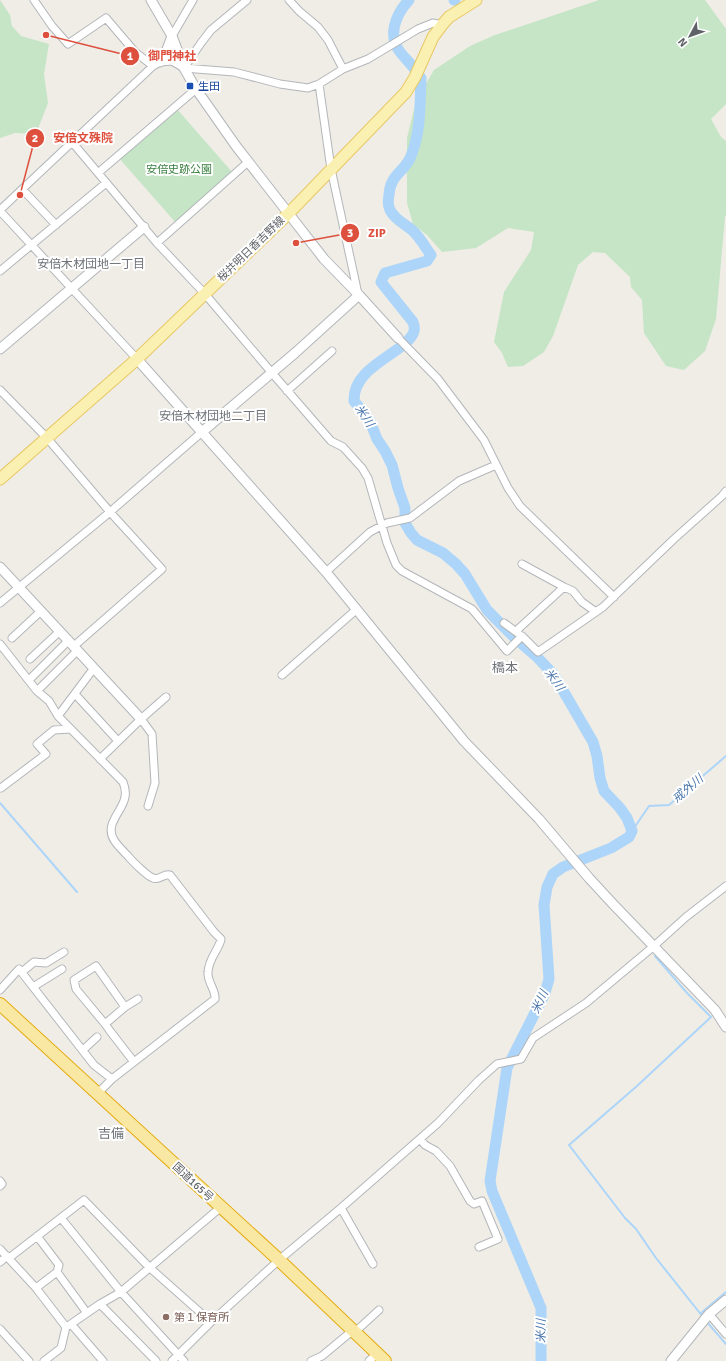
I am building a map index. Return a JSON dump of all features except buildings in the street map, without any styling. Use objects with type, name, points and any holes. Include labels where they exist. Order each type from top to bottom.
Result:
[{"type":"highway","name":"国道165号","points":[[0,1004],[279,1260],[353,1332],[377,1359]]},
{"type":"main road","name":"桜井明日香吉野線","points":[[0,479],[137,359],[288,214],[406,92],[416,77],[434,37],[449,17],[476,0]]},
{"type":"street","points":[[34,0],[52,26],[68,44],[106,18],[135,52],[156,64],[172,61],[184,68],[234,72],[280,84],[308,88],[319,84],[343,69],[368,59],[418,29],[432,23],[442,25]]},
{"type":"street","points":[[151,0],[172,36],[184,68],[196,89],[236,146],[288,214],[324,258],[442,385],[484,440],[508,488],[520,506],[614,597]]},
{"type":"street","points":[[193,0],[172,36],[166,52],[156,64],[0,211],[137,359],[326,572],[464,741],[539,819],[613,904],[726,1021]]},
{"type":"street","points":[[184,68],[211,30],[247,0]]},
{"type":"street","points":[[289,0],[299,11],[318,27],[328,40],[343,69]]},
{"type":"street","points":[[319,84],[331,170],[359,296]]},
{"type":"street","points":[[98,173],[196,89]]},
{"type":"street","points":[[72,142],[156,243],[205,294],[287,391],[332,441],[343,447],[362,468],[368,478],[381,526],[396,565],[402,571],[472,609],[507,652],[522,636]]},
{"type":"street","points":[[156,243],[248,162]]},
{"type":"street","points":[[0,271],[106,183]]},
{"type":"street","points":[[23,190],[56,225]]},
{"type":"street","points":[[0,350],[144,227]]},
{"type":"street","points":[[0,603],[110,512],[202,432],[272,374],[359,296]]},
{"type":"street","points":[[287,391],[332,351]]},
{"type":"street","points":[[0,390],[47,438],[110,512],[162,568],[74,645],[29,680]]},
{"type":"street","points":[[326,572],[370,532],[381,526],[410,518],[459,481],[496,465]]},
{"type":"street","points":[[504,623],[522,636],[538,652],[603,607],[674,539],[725,496]]},
{"type":"street","points":[[522,564],[573,591],[582,602],[596,612]]},
{"type":"street","points":[[0,567],[74,645],[141,719],[152,734],[155,783],[148,806]]},
{"type":"street","points":[[516,631],[564,587]]},
{"type":"street","points":[[282,674],[357,609]]},
{"type":"street","points":[[12,638],[41,611]]},
{"type":"street","points":[[30,659],[60,631]]},
{"type":"street","points":[[0,644],[37,691],[49,701],[58,716],[123,782],[125,791],[124,803],[112,825],[111,830],[114,840],[131,860],[152,878],[159,879],[166,874],[170,875],[221,939],[210,962],[208,973],[209,982],[216,995],[216,999],[112,1079],[98,1093]]},
{"type":"street","points":[[37,691],[74,645]]},
{"type":"street","points":[[58,716],[94,668]]},
{"type":"street","points":[[75,694],[118,741]]},
{"type":"street","points":[[100,759],[166,697]]},
{"type":"street","points":[[2,788],[46,754],[38,744],[54,730],[70,729]]},
{"type":"street","points":[[172,1361],[211,1322],[279,1260],[438,1123],[479,1080],[497,1064],[521,1059],[533,1038],[586,1003],[686,917],[726,886]]},
{"type":"street","points":[[22,972],[34,962],[46,963],[64,952]]},
{"type":"street","points":[[125,1007],[96,966],[74,980],[76,989],[134,1062]]},
{"type":"street","points":[[0,990],[20,969],[94,1065],[112,1079]]},
{"type":"street","points":[[33,987],[62,969]]},
{"type":"street","points":[[105,1024],[125,1007],[138,999]]},
{"type":"street","points":[[715,1010],[726,1027]]},
{"type":"street","points":[[83,1050],[97,1037]]},
{"type":"street","points":[[420,1139],[450,1166],[470,1201],[474,1204],[482,1201],[498,1239],[479,1247]]},
{"type":"street","points":[[0,1181],[2,1184],[0,1186]]},
{"type":"street","points":[[0,1262],[84,1200],[150,1268],[211,1322]]},
{"type":"street","points":[[44,1361],[61,1348],[68,1325],[121,1292],[221,1207]]},
{"type":"street","points":[[341,1208],[373,1264]]},
{"type":"street","points":[[61,1218],[121,1292],[184,1361]]},
{"type":"street","points":[[36,1288],[57,1272],[59,1265],[37,1236]]},
{"type":"street","points":[[0,1249],[68,1325],[103,1361]]},
{"type":"street","points":[[57,1272],[87,1313]]},
{"type":"street","points":[[671,1361],[709,1314],[726,1300]]},
{"type":"street","points":[[100,1304],[156,1361]]},
{"type":"street","points":[[311,1361],[322,1356],[379,1310]]},
{"type":"street","points":[[709,1314],[726,1334]]},
{"type":"street","points":[[0,1329],[28,1361]]},
{"type":"green space","points":[[0,0],[10,15],[12,26],[21,36],[49,44],[44,74],[48,103],[36,134],[15,133],[0,138]]},
{"type":"green space","points":[[599,0],[705,0],[726,29],[726,104],[711,119],[721,137],[726,141],[726,215],[716,319],[705,351],[684,370],[666,366],[644,333],[642,300],[631,287],[630,277],[605,253],[593,252],[578,265],[553,336],[544,352],[523,366],[508,367],[502,353],[494,342],[504,292],[531,250],[534,232],[508,228],[476,248],[442,252],[427,235],[413,224],[407,203],[407,138],[416,101],[434,70],[470,46],[495,35]]},
{"type":"green space","name":"安倍史跡公園","points":[[176,108],[233,173],[176,223],[118,157]]},
{"type":"waterway","name":"米川","points":[[409,0],[397,18],[394,39],[400,52],[413,67]]},
{"type":"waterway","name":"米川","points":[[421,78],[417,137],[411,156],[392,182],[388,203],[392,213],[397,219],[415,233],[431,255],[427,261],[385,273],[381,282],[413,322],[414,330],[411,337],[403,345],[371,368],[364,375],[355,391],[354,401],[370,421],[377,439],[392,465],[405,508],[405,523],[411,533],[417,540],[443,553],[456,564],[465,574],[487,610],[554,675],[593,742],[604,791],[620,808],[627,818],[632,831],[629,837],[611,848],[563,867],[553,874],[547,887],[544,905],[549,979],[545,993],[507,1068],[490,1181],[492,1191],[541,1308],[541,1361]]},
{"type":"waterway","name":"戒外川","points":[[632,831],[649,806],[669,805],[726,756]]},
{"type":"waterway","points":[[0,803],[77,892]]},
{"type":"waterway","points":[[655,956],[687,993],[711,1017],[637,1086],[569,1145],[625,1218],[636,1229],[656,1258],[703,1317]]},
{"type":"waterway","points":[[701,1313],[726,1292]]},
{"type":"waterway","points":[[706,1321],[726,1344]]},
{"type":"place","name":"御門神社","points":[[46,35]]},
{"type":"place","name":"生田","points":[[190,86]]},
{"type":"place","name":"安倍文殊院","points":[[20,195]]},
{"type":"place","name":"ZIP","points":[[296,243]]},
{"type":"place","name":"第１保育所","points":[[166,1317]]},
{"type":"district","name":"安倍木材団地一丁目","points":[[91,264]]},
{"type":"district","name":"安倍木材団地二丁目","points":[[213,416]]},
{"type":"district","name":"橋本","points":[[505,668]]},
{"type":"district","name":"吉備","points":[[111,1134]]}]
